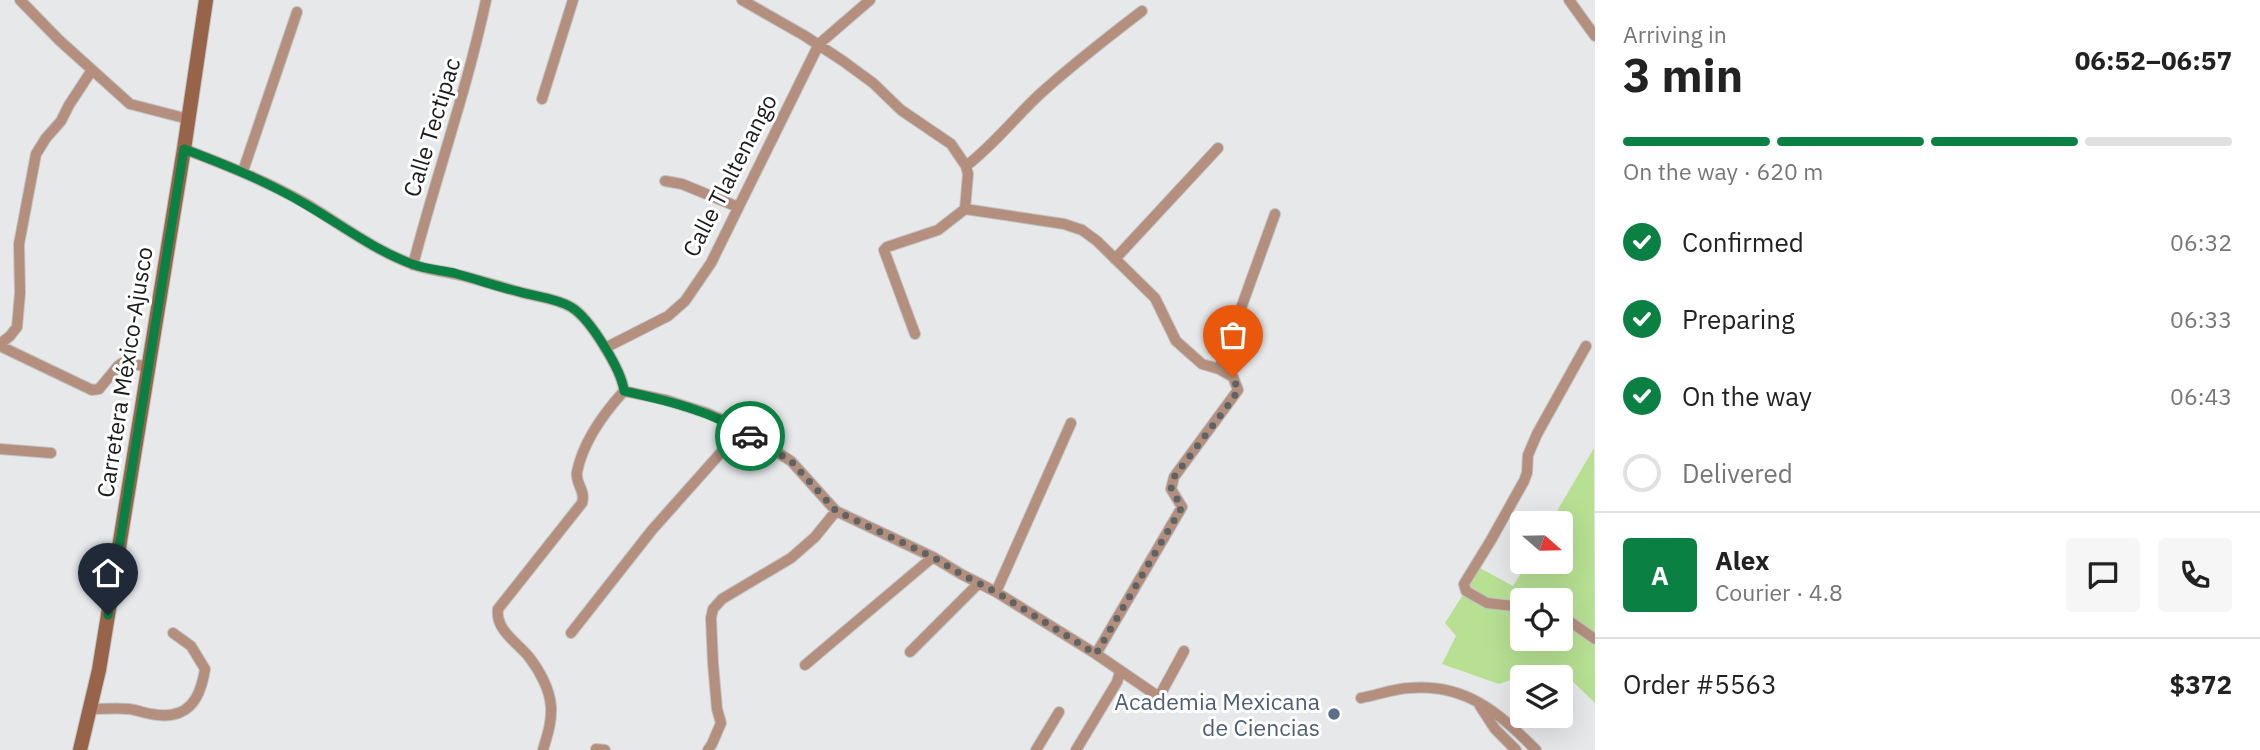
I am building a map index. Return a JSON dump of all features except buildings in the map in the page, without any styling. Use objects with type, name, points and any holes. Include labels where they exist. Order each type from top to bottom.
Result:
[{"type":"main road","name":"Carretera México-Ajusco","points":[[80,750],[91,709],[184,149],[206,0]]},
{"type":"street","points":[[20,0],[59,40],[130,104],[188,119]]},
{"type":"street","name":"Calle Tectipac","points":[[413,265],[475,52],[486,0]]},
{"type":"street","points":[[542,99],[573,0]]},
{"type":"street","points":[[742,0],[819,44],[873,83],[901,110],[951,144],[961,156],[968,174],[965,209]]},
{"type":"street","name":"Calle Tlaltenango","points":[[605,348],[668,316],[685,301],[710,263],[819,44],[870,0]]},
{"type":"street","points":[[1569,0],[1595,36]]},
{"type":"street","points":[[966,166],[980,156],[1039,95],[1142,11]]},
{"type":"street","points":[[243,171],[297,12]]},
{"type":"street","points":[[92,70],[61,121],[36,154],[19,244],[20,293],[17,327],[0,345],[92,390],[99,389],[124,362],[148,367]]},
{"type":"street","points":[[1115,258],[1218,148]]},
{"type":"street","points":[[184,149],[243,171],[413,265],[481,280],[554,300],[573,308],[605,348],[623,381],[624,391],[604,416],[582,455],[577,473],[577,481],[584,491],[582,503],[498,608],[500,625],[533,662],[550,697],[551,719],[542,750]]},
{"type":"street","points":[[665,181],[682,184],[738,207]]},
{"type":"street","points":[[915,334],[884,250],[938,230],[965,209],[1064,224],[1082,230],[1155,298],[1176,341],[1202,364],[1233,377],[1238,390],[1174,477],[1171,489],[1182,507],[1096,654]]},
{"type":"street","points":[[1219,369],[1275,214]]},
{"type":"street","points":[[1510,606],[1486,603],[1466,591],[1464,584],[1524,481],[1528,455],[1537,434],[1586,346]]},
{"type":"street","points":[[624,391],[707,413],[741,430],[791,461],[836,511],[933,557],[996,592],[1159,697],[1184,651]]},
{"type":"street","points":[[996,592],[1071,423]]},
{"type":"street","points":[[571,633],[652,530],[741,430]]},
{"type":"street","points":[[0,449],[51,453]]},
{"type":"street","points":[[708,750],[721,723],[717,709],[713,663],[713,609],[722,599],[791,558],[815,537],[836,511]]},
{"type":"street","points":[[805,665],[933,557]]},
{"type":"street","points":[[910,652],[979,583]]},
{"type":"street","points":[[1573,624],[1595,639]]},
{"type":"street","points":[[91,709],[132,709],[162,716],[182,714],[194,702],[202,687],[205,669],[191,646],[173,633]]},
{"type":"street","points":[[1076,750],[1120,672]]},
{"type":"street","points":[[1361,698],[1409,688],[1457,692],[1502,717],[1536,750]]},
{"type":"street","points":[[1476,701],[1494,729],[1516,750]]},
{"type":"street","points":[[1036,750],[1059,712]]},
{"type":"street","points":[[596,749],[605,750]]},
{"type":"green space","points":[[1594,448],[1595,703],[1573,682],[1573,665],[1510,665],[1510,680],[1499,684],[1442,664],[1456,636],[1445,623],[1480,568],[1513,586],[1520,574],[1573,574],[1573,511],[1557,511]]},
{"type":"way so far","points":[[750,436],[791,461],[836,511],[933,557],[996,592],[1096,654],[1182,507],[1171,489],[1174,477],[1238,390],[1233,377]]},
{"type":"place","name":"Academia Mexicana de Ciencias","points":[[1334,714]]},
{"type":"route","points":[[108,615],[184,149],[243,171],[413,265],[481,280],[554,300],[573,308],[605,348],[623,381],[624,391],[707,413],[750,436]]}]
